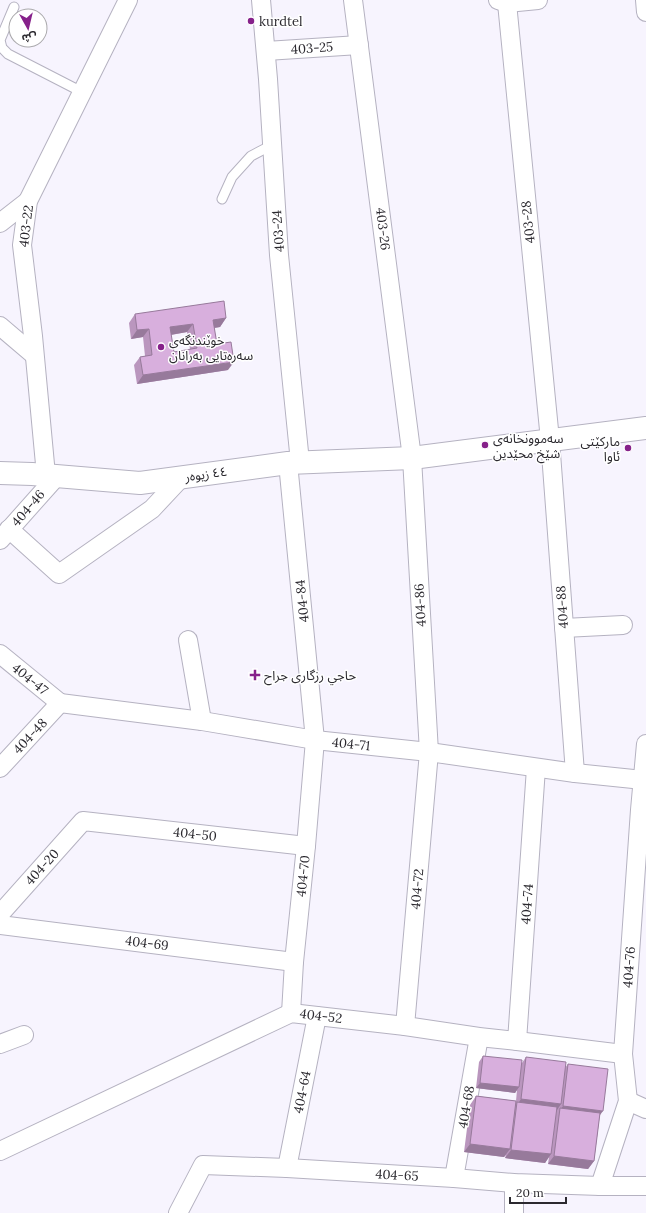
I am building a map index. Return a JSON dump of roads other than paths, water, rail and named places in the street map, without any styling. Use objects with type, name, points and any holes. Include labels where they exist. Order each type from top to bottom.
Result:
[{"type":"street","name":"403-22","points":[[51,475],[34,355],[22,245],[28,201],[128,0]]},
{"type":"street","name":"403-24","points":[[261,0],[266,52],[294,463]]},
{"type":"street","name":"403-26","points":[[353,0],[412,458]]},
{"type":"street","points":[[502,2],[538,0]]},
{"type":"street","points":[[645,0],[646,12]]},
{"type":"street","name":"403-28","points":[[502,2],[550,440]]},
{"type":"street","name":"403-25","points":[[266,52],[359,45]]},
{"type":"street","points":[[0,223],[28,201]]},
{"type":"street","points":[[0,326],[34,355]]},
{"type":"street","name":"٤٤ زیوەر","points":[[0,473],[51,475],[140,483],[294,463],[412,458],[646,428]]},
{"type":"street","name":"404-88","points":[[550,440],[575,773]]},
{"type":"street","name":"404-86","points":[[412,458],[429,752]]},
{"type":"street","name":"404-84","points":[[294,463],[315,740]]},
{"type":"street","name":"404-46","points":[[5,535],[51,475]]},
{"type":"street","points":[[5,535],[59,574],[152,509],[181,478]]},
{"type":"street","points":[[564,628],[623,624]]},
{"type":"street","points":[[188,640],[202,721]]},
{"type":"street","name":"404-47","points":[[0,654],[60,703]]},
{"type":"street","name":"404-71","points":[[60,703],[202,721],[315,740],[429,752],[536,768],[643,780]]},
{"type":"street","name":"404-48","points":[[0,768],[60,703]]},
{"type":"street","name":"404-70","points":[[291,1013],[294,962],[315,740]]},
{"type":"street","name":"404-76","points":[[600,1186],[628,1101],[623,1054],[643,812],[643,780],[646,744]]},
{"type":"street","name":"404-72","points":[[405,1026],[429,752]]},
{"type":"street","name":"404-74","points":[[518,1041],[536,768]]},
{"type":"street","name":"404-50","points":[[83,821],[306,846]]},
{"type":"street","name":"404-20","points":[[0,914],[83,821]]},
{"type":"street","name":"404-69","points":[[0,924],[294,962]]},
{"type":"street","name":"404-52","points":[[0,1152],[291,1013],[623,1054]]},
{"type":"street","name":"404-64","points":[[287,1168],[317,1016]]},
{"type":"street","points":[[0,1044],[24,1035]]},
{"type":"street","name":"404-68","points":[[454,1178],[479,1037]]},
{"type":"street","points":[[628,1101],[646,1109]]},
{"type":"street","name":"404-65","points":[[178,1213],[203,1165],[287,1168],[514,1183],[646,1186]]},
{"type":"street","points":[[514,1183],[514,1213]]},
{"type":"lane","points":[[14,7],[0,40],[2,48],[8,54],[82,92]]},
{"type":"lane","points":[[222,199],[232,177],[251,156],[272,145]]},
{"type":"place","name":"kurdtel","points":[[251,21]]},
{"type":"place","name":"خوێندنگەی سەرەتایی بەرانان","points":[[161,347]]},
{"type":"place","name":"سەموونخانەی شێخ محێدین","points":[[485,445]]},
{"type":"place","name":"مارکێتی ئاوا","points":[[628,448]]},
{"type":"place","name":"حاجي رزگارى جراح","points":[[255,675]]}]
